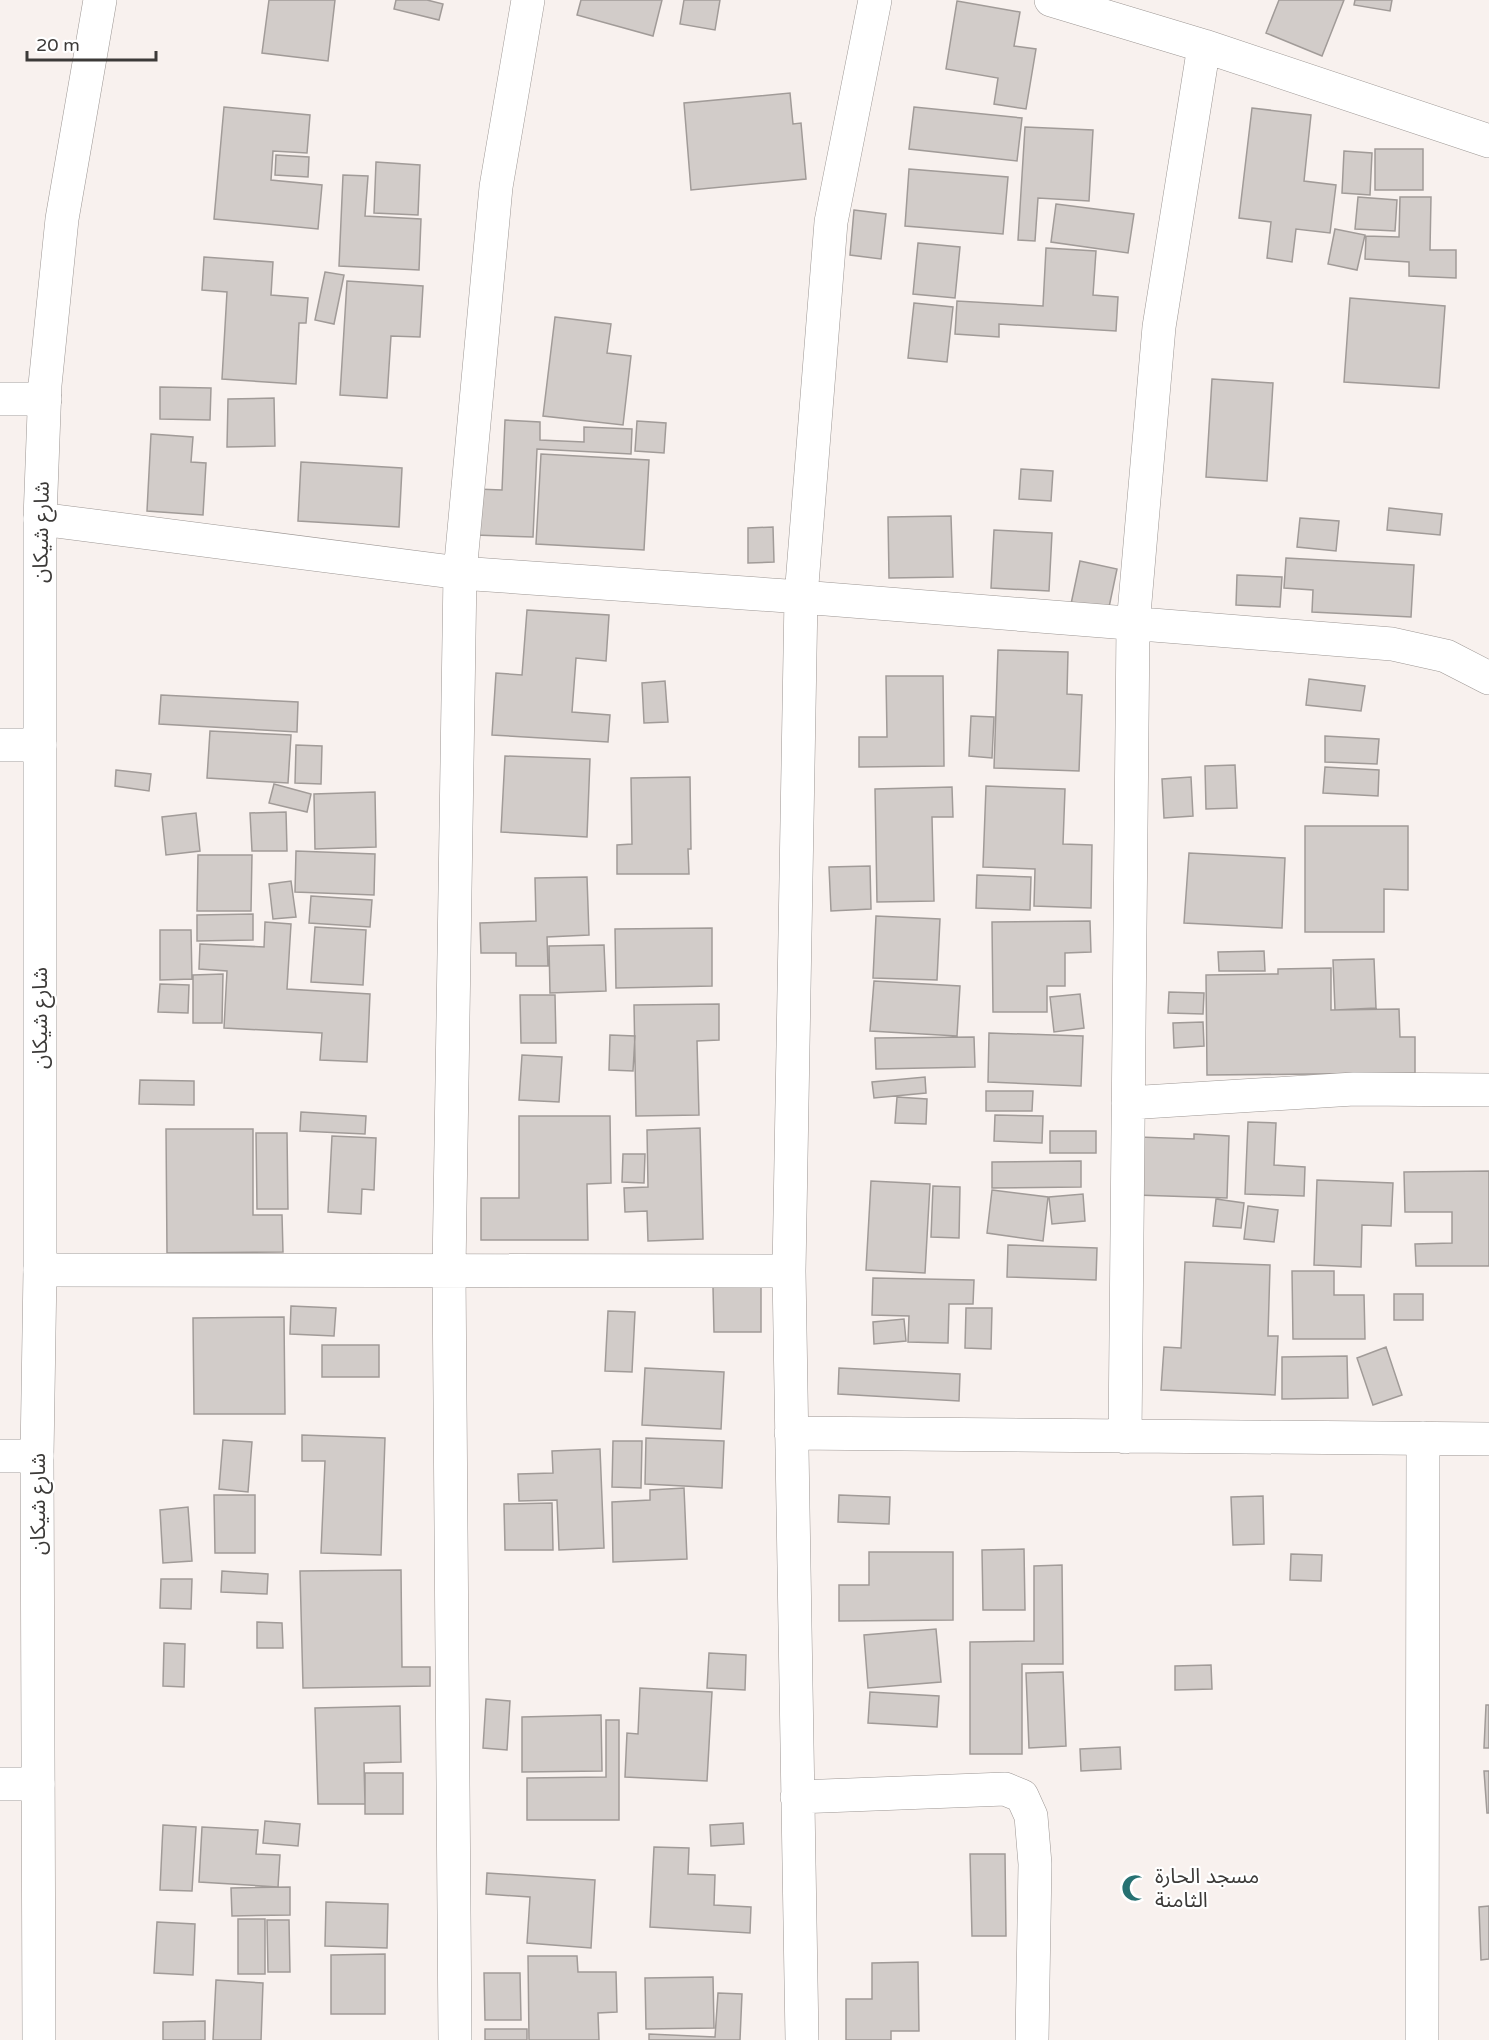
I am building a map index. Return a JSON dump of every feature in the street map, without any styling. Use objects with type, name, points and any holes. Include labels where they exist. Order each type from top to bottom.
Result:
[{"type":"street","name":"شارع شيكان","points":[[39,2040],[40,519],[45,399],[62,219],[100,0]]},
{"type":"street","points":[[455,2040],[449,1271],[460,573],[496,187],[528,0]]},
{"type":"street","points":[[802,2040],[789,1271],[801,597],[831,222],[875,0]]},
{"type":"street","points":[[1051,0],[1204,46],[1489,141]]},
{"type":"street","points":[[1125,1437],[1133,625],[1159,327],[1204,46]]},
{"type":"street","points":[[0,399],[45,399]]},
{"type":"street","points":[[40,519],[460,573],[801,597],[1392,644],[1446,656],[1489,678]]},
{"type":"street","points":[[0,745],[40,745]]},
{"type":"street","points":[[1128,1103],[1354,1089],[1489,1090]]},
{"type":"street","points":[[40,1270],[789,1271]]},
{"type":"street","points":[[791,1433],[1489,1439]]},
{"type":"street","points":[[1422,2040],[1423,1438]]},
{"type":"street","points":[[0,1456],[38,1456]]},
{"type":"street","points":[[0,1785],[38,1784]]},
{"type":"street","points":[[797,1797],[1005,1789],[1022,1796],[1031,1816],[1035,1864],[1032,2040]]},
{"type":"building","points":[[269,0],[335,0],[328,61],[262,53]]},
{"type":"building","points":[[396,0],[427,0],[443,4],[439,20],[394,9]]},
{"type":"building","points":[[581,0],[662,0],[653,36],[577,15]]},
{"type":"building","points":[[684,0],[720,0],[715,30],[680,24]]},
{"type":"building","points":[[1279,0],[1344,0],[1322,56],[1266,33]]},
{"type":"building","points":[[1355,0],[1392,0],[1390,11],[1354,5]]},
{"type":"building","points":[[957,1],[1020,12],[1014,46],[1036,49],[1026,109],[994,104],[998,78],[946,69]]},
{"type":"building","points":[[790,93],[793,124],[801,123],[806,179],[691,190],[684,103]]},
{"type":"building","points":[[224,107],[310,115],[307,153],[273,151],[271,180],[322,185],[318,229],[214,219]]},
{"type":"building","points":[[914,107],[1022,118],[1017,161],[909,149]]},
{"type":"building","points":[[1252,108],[1311,115],[1304,181],[1336,185],[1330,233],[1296,229],[1292,262],[1267,258],[1271,222],[1239,218]]},
{"type":"building","points":[[1025,127],[1093,130],[1089,201],[1038,198],[1035,241],[1018,240]]},
{"type":"building","points":[[1375,149],[1423,149],[1423,190],[1375,190]]},
{"type":"building","points":[[1344,151],[1372,153],[1370,195],[1342,193]]},
{"type":"building","points":[[276,155],[309,157],[308,177],[275,175]]},
{"type":"building","points":[[376,162],[420,165],[418,215],[374,213]]},
{"type":"building","points":[[909,169],[1008,177],[1003,234],[905,226]]},
{"type":"building","points":[[343,175],[368,176],[365,216],[421,219],[419,270],[339,266]]},
{"type":"building","points":[[1358,197],[1397,200],[1395,231],[1355,229]]},
{"type":"building","points":[[1400,197],[1431,197],[1430,250],[1456,250],[1456,278],[1409,276],[1409,262],[1365,259],[1366,236],[1399,237]]},
{"type":"building","points":[[1056,204],[1134,214],[1128,253],[1051,242]]},
{"type":"building","points":[[854,210],[886,214],[881,259],[850,255]]},
{"type":"building","points":[[1335,229],[1365,235],[1357,270],[1328,264]]},
{"type":"building","points":[[918,243],[960,247],[955,298],[913,294]]},
{"type":"building","points":[[1046,248],[1096,251],[1093,295],[1118,297],[1116,331],[999,324],[999,337],[955,334],[957,301],[1043,306]]},
{"type":"building","points":[[204,257],[273,262],[271,295],[308,298],[306,323],[299,323],[296,384],[222,379],[227,292],[202,290]]},
{"type":"building","points":[[325,272],[344,275],[334,324],[315,320]]},
{"type":"building","points":[[347,281],[423,286],[420,337],[391,336],[387,398],[340,395]]},
{"type":"building","points":[[1350,298],[1445,306],[1439,388],[1344,382]]},
{"type":"building","points":[[914,303],[953,307],[947,362],[908,358]]},
{"type":"building","points":[[555,317],[611,324],[607,353],[631,356],[623,425],[543,416]]},
{"type":"building","points":[[1212,379],[1273,383],[1267,481],[1206,477]]},
{"type":"building","points":[[160,387],[211,388],[210,420],[160,419]]},
{"type":"building","points":[[274,398],[275,446],[227,447],[228,399]]},
{"type":"building","points":[[505,420],[540,422],[540,440],[584,442],[584,427],[632,429],[631,454],[537,449],[533,537],[475,535],[477,489],[502,490]]},
{"type":"building","points":[[637,421],[666,423],[664,453],[635,451]]},
{"type":"building","points":[[151,434],[193,437],[191,462],[206,463],[203,515],[147,511]]},
{"type":"building","points":[[541,454],[649,460],[644,550],[536,544]]},
{"type":"building","points":[[301,462],[402,468],[399,527],[298,521]]},
{"type":"building","points":[[1021,469],[1053,471],[1051,501],[1019,499]]},
{"type":"building","points":[[1389,508],[1442,514],[1440,535],[1387,530]]},
{"type":"building","points":[[951,516],[953,577],[889,578],[888,517]]},
{"type":"building","points":[[1300,518],[1339,521],[1336,551],[1297,547]]},
{"type":"building","points":[[773,527],[774,562],[748,563],[748,528]]},
{"type":"building","points":[[994,530],[1052,533],[1049,591],[991,588]]},
{"type":"building","points":[[1286,558],[1414,565],[1411,617],[1312,612],[1313,590],[1284,588]]},
{"type":"building","points":[[1080,561],[1117,569],[1108,612],[1071,604]]},
{"type":"building","points":[[1237,575],[1282,577],[1280,607],[1236,605]]},
{"type":"building","points":[[527,610],[609,615],[606,661],[576,658],[572,712],[610,715],[608,742],[492,735],[496,673],[522,675]]},
{"type":"building","points":[[998,650],[1068,652],[1067,694],[1082,695],[1079,771],[994,768]]},
{"type":"building","points":[[886,676],[943,676],[944,766],[859,767],[859,737],[887,737]]},
{"type":"building","points":[[1309,679],[1365,686],[1361,711],[1306,705]]},
{"type":"building","points":[[665,681],[668,722],[644,723],[642,683]]},
{"type":"building","points":[[161,695],[298,702],[297,732],[159,724]]},
{"type":"building","points":[[971,716],[994,717],[992,758],[969,756]]},
{"type":"building","points":[[210,731],[291,735],[288,783],[207,778]]},
{"type":"building","points":[[1325,736],[1379,739],[1377,764],[1325,762]]},
{"type":"building","points":[[296,745],[322,746],[321,784],[295,783]]},
{"type":"building","points":[[505,756],[590,759],[587,837],[501,832]]},
{"type":"building","points":[[1235,765],[1237,808],[1206,809],[1205,766]]},
{"type":"building","points":[[1325,767],[1379,770],[1378,796],[1323,793]]},
{"type":"building","points":[[116,770],[151,774],[149,791],[115,786]]},
{"type":"building","points":[[690,777],[689,874],[617,874],[617,845],[632,844],[631,778]]},
{"type":"building","points":[[1191,777],[1193,816],[1164,818],[1162,779]]},
{"type":"building","points":[[274,784],[311,794],[307,812],[269,803]]},
{"type":"building","points":[[986,786],[1065,789],[1063,844],[1092,845],[1091,908],[1034,906],[1035,869],[983,867]]},
{"type":"building","points":[[952,787],[953,817],[932,817],[934,901],[877,902],[875,789]]},
{"type":"building","points":[[375,792],[376,847],[315,849],[314,794]]},
{"type":"building","points":[[286,812],[287,851],[252,851],[250,813]]},
{"type":"building","points":[[196,813],[200,851],[166,855],[162,817]]},
{"type":"building","points":[[1305,826],[1408,826],[1408,890],[1384,889],[1384,932],[1305,932]]},
{"type":"building","points":[[296,851],[375,854],[374,895],[295,892]]},
{"type":"building","points":[[1189,853],[1285,858],[1282,928],[1184,923]]},
{"type":"building","points":[[198,855],[252,855],[251,911],[197,911]]},
{"type":"building","points":[[870,866],[871,909],[831,911],[829,867]]},
{"type":"building","points":[[977,875],[1031,877],[1030,910],[976,908]]},
{"type":"building","points":[[587,877],[589,935],[547,937],[548,966],[516,966],[516,953],[481,953],[480,923],[536,921],[535,878]]},
{"type":"building","points":[[291,881],[296,917],[273,919],[269,884]]},
{"type":"building","points":[[311,896],[372,900],[370,927],[309,923]]},
{"type":"building","points":[[253,914],[253,940],[197,941],[197,915]]},
{"type":"building","points":[[876,916],[940,919],[937,980],[873,978]]},
{"type":"building","points":[[1090,921],[1091,952],[1065,953],[1065,986],[1047,986],[1047,1012],[993,1012],[992,922]]},
{"type":"building","points":[[265,922],[291,924],[287,989],[370,994],[367,1062],[320,1060],[322,1033],[224,1028],[227,971],[199,969],[200,944],[264,947]]},
{"type":"building","points":[[315,927],[366,930],[363,985],[311,982]]},
{"type":"building","points":[[712,928],[712,986],[616,988],[615,929]]},
{"type":"building","points":[[160,930],[191,930],[192,979],[160,980]]},
{"type":"building","points":[[604,945],[606,991],[550,993],[549,946]]},
{"type":"building","points":[[1264,951],[1265,971],[1219,971],[1218,952]]},
{"type":"building","points":[[1374,959],[1376,1008],[1335,1010],[1333,960]]},
{"type":"building","points":[[1331,968],[1331,1010],[1399,1009],[1400,1037],[1415,1037],[1415,1073],[1207,1075],[1206,975],[1278,974],[1278,969]]},
{"type":"building","points":[[223,974],[222,1023],[193,1023],[193,975]]},
{"type":"building","points":[[874,981],[960,986],[957,1036],[870,1031]]},
{"type":"building","points":[[160,984],[189,985],[188,1013],[158,1012]]},
{"type":"building","points":[[1169,992],[1204,993],[1203,1014],[1168,1013]]},
{"type":"building","points":[[1080,994],[1084,1028],[1054,1032],[1050,997]]},
{"type":"building","points":[[520,995],[555,995],[556,1043],[521,1043]]},
{"type":"building","points":[[719,1004],[719,1040],[697,1041],[699,1115],[636,1116],[634,1005]]},
{"type":"building","points":[[1203,1022],[1204,1046],[1174,1048],[1173,1023]]},
{"type":"building","points":[[989,1033],[1083,1036],[1081,1086],[988,1082]]},
{"type":"building","points":[[610,1035],[635,1036],[633,1071],[609,1070]]},
{"type":"building","points":[[974,1037],[975,1067],[876,1069],[875,1038]]},
{"type":"building","points":[[522,1055],[562,1057],[559,1102],[519,1100]]},
{"type":"building","points":[[925,1077],[926,1093],[874,1098],[872,1082]]},
{"type":"building","points":[[140,1080],[194,1081],[194,1105],[139,1104]]},
{"type":"building","points":[[986,1091],[1033,1091],[1032,1111],[986,1111]]},
{"type":"building","points":[[897,1097],[927,1099],[926,1124],[895,1123]]},
{"type":"building","points":[[301,1112],[366,1116],[365,1134],[300,1131]]},
{"type":"building","points":[[995,1115],[1043,1116],[1042,1143],[994,1141]]},
{"type":"building","points":[[519,1116],[610,1116],[611,1183],[587,1184],[588,1240],[481,1240],[481,1198],[519,1198]]},
{"type":"building","points":[[1248,1122],[1276,1123],[1274,1165],[1305,1167],[1304,1196],[1245,1194]]},
{"type":"building","points":[[700,1128],[703,1239],[648,1241],[647,1211],[625,1212],[624,1188],[648,1187],[647,1130]]},
{"type":"building","points":[[166,1129],[253,1129],[253,1215],[282,1215],[283,1252],[167,1253]]},
{"type":"building","points":[[1050,1131],[1096,1131],[1096,1153],[1050,1153]]},
{"type":"building","points":[[256,1133],[287,1133],[288,1209],[257,1209]]},
{"type":"building","points":[[1194,1134],[1229,1136],[1227,1198],[1136,1195],[1139,1137],[1194,1139]]},
{"type":"building","points":[[332,1136],[376,1138],[374,1190],[362,1189],[361,1214],[328,1212]]},
{"type":"building","points":[[623,1154],[645,1154],[644,1183],[622,1182]]},
{"type":"building","points":[[1081,1161],[1081,1187],[992,1188],[992,1162]]},
{"type":"building","points":[[1489,1171],[1489,1266],[1416,1266],[1415,1244],[1452,1243],[1452,1212],[1405,1212],[1404,1172]]},
{"type":"building","points":[[1317,1180],[1393,1183],[1391,1226],[1362,1225],[1361,1267],[1314,1265]]},
{"type":"building","points":[[871,1181],[930,1184],[925,1273],[866,1270]]},
{"type":"building","points":[[933,1186],[960,1187],[959,1238],[931,1237]]},
{"type":"building","points":[[992,1190],[1048,1197],[1043,1241],[987,1233]]},
{"type":"building","points":[[1083,1194],[1085,1221],[1052,1224],[1049,1197]]},
{"type":"building","points":[[1216,1199],[1244,1203],[1241,1228],[1213,1226]]},
{"type":"building","points":[[1248,1206],[1278,1210],[1274,1242],[1244,1239]]},
{"type":"building","points":[[1008,1245],[1097,1248],[1096,1280],[1007,1277]]},
{"type":"building","points":[[1185,1262],[1270,1265],[1268,1336],[1278,1336],[1275,1395],[1161,1390],[1164,1347],[1181,1348]]},
{"type":"building","points":[[1292,1271],[1334,1271],[1334,1295],[1364,1295],[1365,1339],[1293,1339]]},
{"type":"building","points":[[873,1278],[974,1280],[973,1304],[949,1304],[948,1343],[908,1342],[909,1316],[872,1315]]},
{"type":"building","points":[[713,1287],[761,1287],[761,1332],[714,1332]]},
{"type":"building","points":[[1394,1294],[1423,1294],[1423,1320],[1394,1320]]},
{"type":"building","points":[[291,1306],[336,1308],[334,1336],[290,1334]]},
{"type":"building","points":[[966,1308],[992,1308],[991,1349],[965,1348]]},
{"type":"building","points":[[608,1311],[635,1312],[632,1372],[605,1371]]},
{"type":"building","points":[[284,1317],[285,1414],[194,1414],[193,1318]]},
{"type":"building","points":[[904,1319],[906,1341],[874,1344],[873,1322]]},
{"type":"building","points":[[322,1345],[379,1345],[379,1377],[322,1377]]},
{"type":"building","points":[[1386,1347],[1402,1395],[1373,1405],[1357,1358]]},
{"type":"building","points":[[1347,1356],[1348,1398],[1282,1399],[1282,1357]]},
{"type":"building","points":[[645,1368],[724,1372],[721,1429],[642,1425]]},
{"type":"building","points":[[839,1368],[960,1374],[959,1401],[838,1394]]},
{"type":"building","points":[[302,1435],[385,1438],[381,1555],[321,1553],[325,1461],[302,1461]]},
{"type":"building","points":[[646,1438],[724,1441],[722,1488],[645,1484]]},
{"type":"building","points":[[223,1440],[252,1442],[248,1492],[219,1489]]},
{"type":"building","points":[[613,1441],[642,1441],[641,1488],[612,1487]]},
{"type":"building","points":[[600,1449],[604,1548],[559,1550],[557,1500],[519,1501],[518,1474],[553,1473],[552,1451]]},
{"type":"building","points":[[684,1488],[687,1559],[613,1562],[612,1502],[650,1500],[650,1490]]},
{"type":"building","points":[[214,1495],[255,1495],[255,1553],[215,1553]]},
{"type":"building","points":[[839,1495],[890,1497],[889,1524],[838,1522]]},
{"type":"building","points":[[1263,1496],[1264,1544],[1233,1545],[1231,1497]]},
{"type":"building","points":[[552,1503],[553,1550],[505,1550],[504,1504]]},
{"type":"building","points":[[188,1507],[192,1561],[163,1563],[160,1510]]},
{"type":"building","points":[[1024,1549],[1025,1610],[983,1610],[982,1550]]},
{"type":"building","points":[[869,1552],[953,1552],[953,1620],[839,1621],[839,1585],[869,1585]]},
{"type":"building","points":[[1291,1554],[1322,1555],[1321,1581],[1290,1580]]},
{"type":"building","points":[[1062,1565],[1063,1664],[1022,1664],[1022,1754],[970,1754],[970,1642],[1034,1641],[1034,1566]]},
{"type":"building","points":[[401,1570],[402,1667],[430,1667],[430,1686],[303,1688],[300,1571]]},
{"type":"building","points":[[222,1571],[268,1574],[267,1594],[221,1592]]},
{"type":"building","points":[[161,1579],[192,1579],[191,1609],[160,1608]]},
{"type":"building","points":[[257,1622],[282,1623],[283,1648],[257,1648]]},
{"type":"building","points":[[936,1629],[941,1682],[868,1688],[864,1635]]},
{"type":"building","points":[[164,1643],[185,1644],[184,1687],[163,1686]]},
{"type":"building","points":[[709,1653],[746,1655],[745,1690],[707,1688]]},
{"type":"building","points":[[1211,1665],[1212,1689],[1175,1690],[1175,1666]]},
{"type":"building","points":[[1063,1672],[1066,1746],[1029,1748],[1026,1673]]},
{"type":"building","points":[[640,1688],[712,1692],[707,1781],[625,1777],[627,1733],[638,1734]]},
{"type":"building","points":[[870,1692],[939,1696],[937,1727],[868,1723]]},
{"type":"building","points":[[486,1699],[510,1701],[507,1750],[483,1748]]},
{"type":"building","points":[[1486,1705],[1489,1705],[1489,1748],[1484,1748]]},
{"type":"building","points":[[400,1706],[401,1762],[364,1763],[365,1804],[318,1804],[315,1708]]},
{"type":"building","points":[[601,1715],[602,1771],[522,1772],[522,1717]]},
{"type":"building","points":[[606,1720],[619,1720],[619,1820],[527,1820],[527,1778],[606,1777]]},
{"type":"building","points":[[1120,1747],[1121,1769],[1081,1771],[1080,1749]]},
{"type":"building","points":[[1484,1771],[1489,1771],[1489,1813],[1487,1813]]},
{"type":"building","points":[[365,1773],[403,1773],[403,1814],[365,1814]]},
{"type":"building","points":[[265,1821],[300,1824],[298,1846],[263,1843]]},
{"type":"building","points":[[743,1823],[744,1844],[711,1846],[710,1825]]},
{"type":"building","points":[[163,1825],[196,1827],[192,1891],[160,1890]]},
{"type":"building","points":[[202,1827],[258,1830],[256,1854],[280,1855],[278,1887],[199,1882]]},
{"type":"building","points":[[654,1847],[689,1848],[688,1874],[715,1875],[714,1905],[751,1907],[750,1933],[650,1927]]},
{"type":"building","points":[[970,1854],[1005,1854],[1006,1936],[972,1936]]},
{"type":"building","points":[[487,1873],[595,1880],[591,1948],[527,1943],[530,1897],[486,1894]]},
{"type":"building","points":[[290,1887],[290,1915],[232,1916],[231,1888]]},
{"type":"building","points":[[326,1902],[388,1904],[387,1948],[325,1946]]},
{"type":"building","points":[[1489,1906],[1489,1959],[1481,1960],[1479,1907]]},
{"type":"building","points":[[238,1919],[265,1919],[265,1974],[238,1974]]},
{"type":"building","points":[[267,1920],[289,1920],[290,1972],[268,1972]]},
{"type":"building","points":[[157,1922],[195,1924],[193,1975],[154,1973]]},
{"type":"building","points":[[385,1954],[385,2014],[331,2014],[331,1955]]},
{"type":"building","points":[[528,1956],[577,1956],[578,1972],[616,1972],[617,2012],[598,2013],[599,2040],[529,2040]]},
{"type":"building","points":[[918,1962],[919,2031],[891,2031],[891,2040],[846,2040],[846,1999],[872,1999],[872,1963]]},
{"type":"building","points":[[484,1973],[520,1973],[521,2020],[485,2020]]},
{"type":"building","points":[[713,1977],[714,2028],[646,2029],[645,1978]]},
{"type":"building","points":[[216,1980],[263,1983],[261,2040],[213,2040]]},
{"type":"building","points":[[718,1993],[742,1994],[740,2040],[649,2040],[649,2034],[715,2037]]},
{"type":"building","points":[[205,2021],[205,2040],[163,2040],[163,2022]]},
{"type":"building","points":[[485,2029],[527,2029],[527,2040],[485,2040]]},
{"type":"place","name":"مسجد الحارة الثامنة","points":[[1135,1888]]}]
